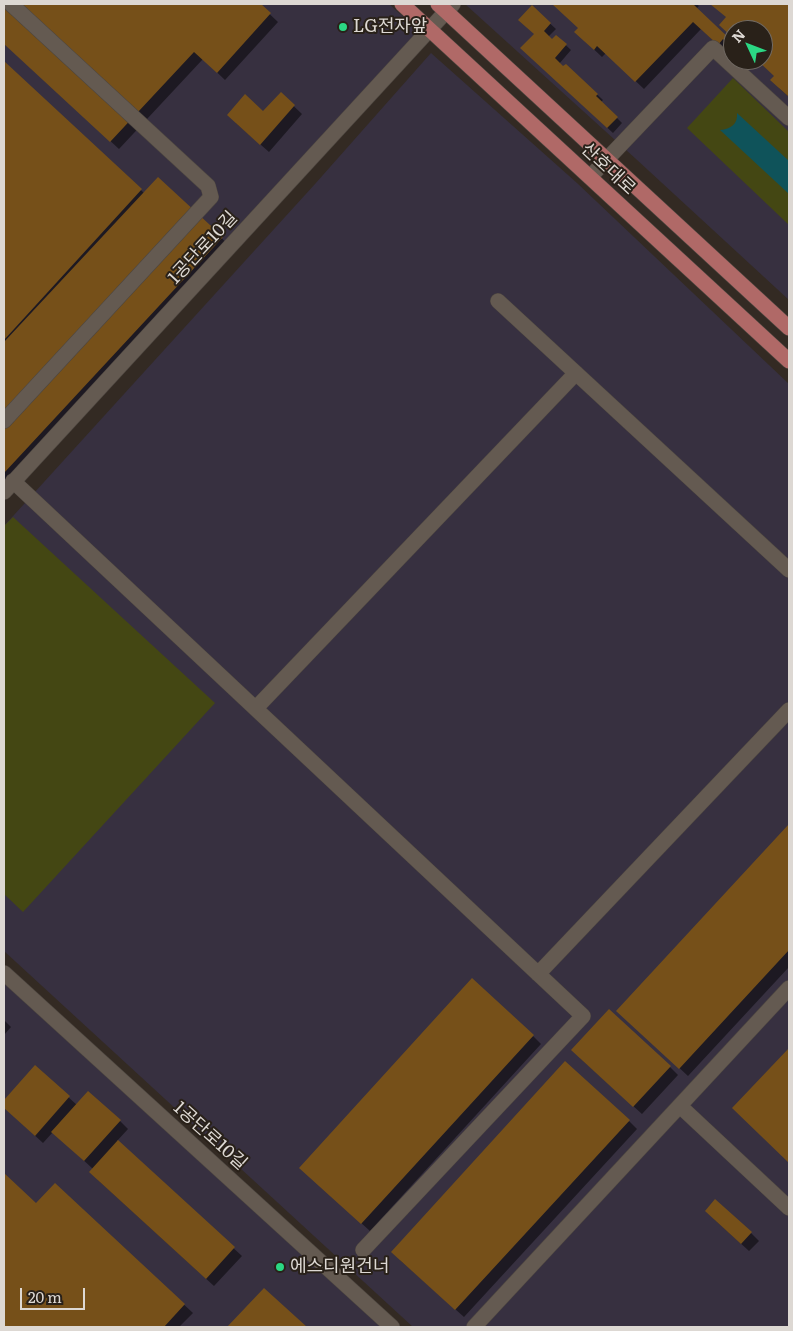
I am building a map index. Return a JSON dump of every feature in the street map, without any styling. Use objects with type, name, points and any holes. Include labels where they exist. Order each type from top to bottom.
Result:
[{"type":"main road","name":"산호대로","points":[[402,4],[789,361]]},
{"type":"main road","name":"산호대로","points":[[446,6],[607,160],[789,328]]},
{"type":"street","points":[[4,421],[204,207],[211,197],[208,186],[11,4]]},
{"type":"street","name":"1공단로10길","points":[[9,486],[430,29],[446,6]]},
{"type":"street","points":[[590,177],[713,48],[789,118]]},
{"type":"street","points":[[498,301],[789,570]]},
{"type":"street","points":[[256,708],[576,373]]},
{"type":"street","points":[[9,486],[256,708],[583,1016],[363,1250]]},
{"type":"street","points":[[538,974],[789,710]]},
{"type":"street","name":"1공단로10길","points":[[4,974],[392,1327]]},
{"type":"street","points":[[474,1327],[789,988]]},
{"type":"street","points":[[680,1106],[789,1208]]},
{"type":"shaded area","points":[[4,4],[389,4],[420,32],[4,481]]},
{"type":"shaded area","points":[[465,4],[789,4],[789,300],[636,159]]},
{"type":"shaded area","points":[[431,53],[577,183],[789,384],[789,1327],[413,1327],[4,951],[4,526],[315,184]]},
{"type":"shaded area","points":[[4,973],[392,1327],[4,1327]]},
{"type":"green space","points":[[733,78],[789,132],[789,225],[687,128]]},
{"type":"green space","points":[[13,517],[215,703],[23,912],[4,894],[4,526]]},
{"type":"water","points":[[737,113],[789,161],[789,194],[720,130],[735,123]]},
{"type":"building","points":[[4,4],[261,4],[271,13],[217,73],[194,52],[110,142],[4,44]]},
{"type":"building","points":[[552,4],[693,4],[723,32],[723,39],[718,45],[693,22],[635,82],[597,46],[594,50],[574,32],[578,28]]},
{"type":"building","points":[[710,4],[789,4],[789,97],[770,80],[774,76],[768,70],[773,70],[773,20],[723,20],[726,17]]},
{"type":"building","points":[[532,5],[551,23],[544,31],[552,39],[556,35],[567,44],[555,58],[563,66],[566,64],[598,94],[596,96],[618,117],[607,128],[520,48],[534,34],[518,20]]},
{"type":"building","points":[[723,20],[723,29],[719,25]]},
{"type":"building","points":[[4,61],[142,189],[4,340]]},
{"type":"building","points":[[281,92],[295,105],[260,145],[227,115],[245,94],[263,111]]},
{"type":"building","points":[[158,177],[223,237],[4,473],[4,342]]},
{"type":"building","points":[[789,824],[789,950],[679,1069],[616,1011]]},
{"type":"building","points":[[472,978],[534,1035],[361,1224],[299,1168]]},
{"type":"building","points":[[609,1009],[671,1066],[633,1107],[571,1050]]},
{"type":"building","points":[[789,1048],[789,1163],[732,1108]]},
{"type":"building","points":[[565,1061],[630,1120],[455,1310],[391,1252]]},
{"type":"building","points":[[35,1065],[70,1096],[35,1136],[4,1108],[4,1100]]},
{"type":"building","points":[[88,1091],[121,1120],[84,1161],[51,1132]]},
{"type":"building","points":[[118,1140],[235,1247],[206,1279],[89,1172]]},
{"type":"building","points":[[4,1173],[36,1203],[55,1183],[185,1304],[164,1327],[4,1327]]},
{"type":"building","points":[[715,1199],[752,1232],[741,1244],[705,1211]]},
{"type":"building","points":[[264,1288],[307,1327],[227,1327]]},
{"type":"place","name":"LG전자앞","points":[[343,27]]},
{"type":"place","name":"에스디원건너","points":[[280,1267]]}]
